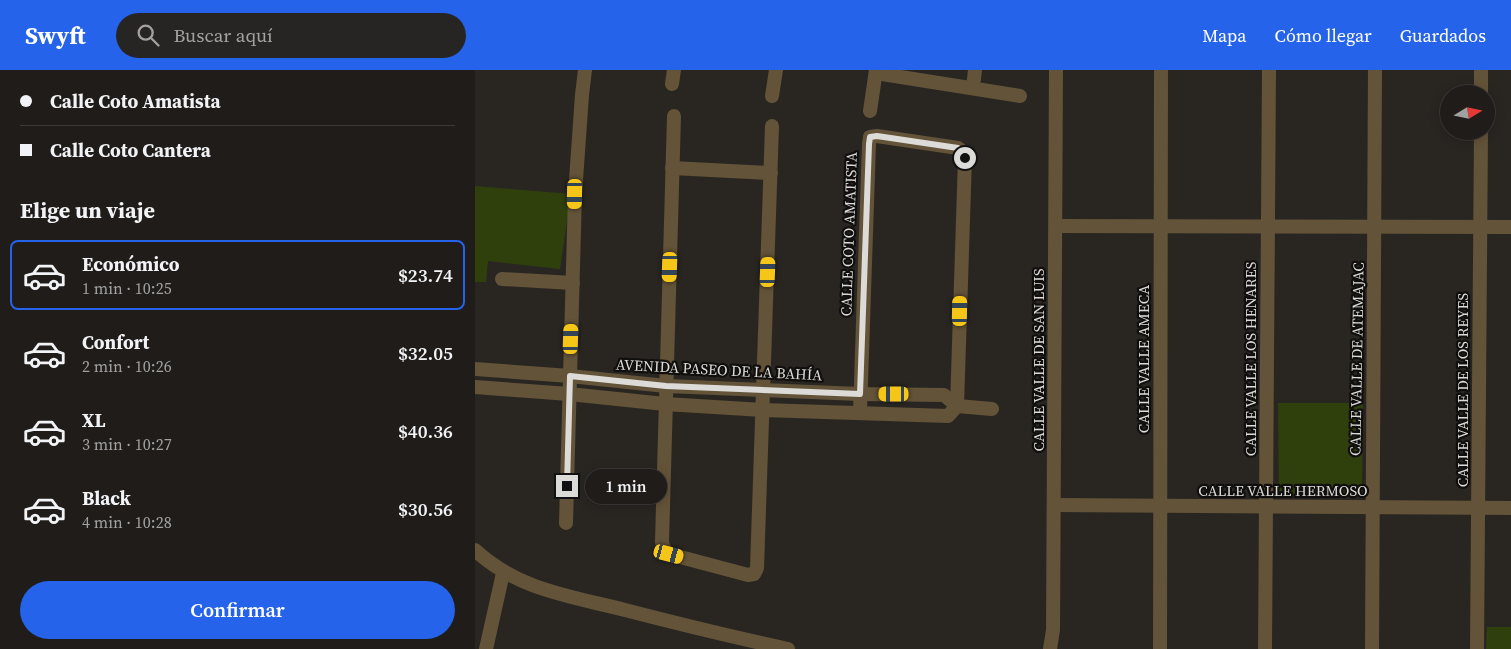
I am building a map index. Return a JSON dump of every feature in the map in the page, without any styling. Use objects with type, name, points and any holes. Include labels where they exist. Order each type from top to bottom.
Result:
[{"type":"street","points":[[566,523],[575,194],[585,70]]},
{"type":"street","points":[[672,84],[674,70]]},
{"type":"street","points":[[772,96],[776,70]]},
{"type":"street","points":[[973,88],[975,70]]},
{"type":"street","name":"CALLE VALLE DE SAN LUIS","points":[[1050,649],[1053,630],[1055,505],[1056,70]]},
{"type":"street","name":"CALLE VALLE AMECA","points":[[1160,649],[1161,70]]},
{"type":"street","name":"CALLE VALLE LOS HENARES","points":[[1265,649],[1269,70]]},
{"type":"street","name":"CALLE VALLE DE ATEMAJAC","points":[[1372,649],[1375,70]]},
{"type":"street","points":[[1481,70],[1481,85]]},
{"type":"street","points":[[871,111],[876,72],[1020,96]]},
{"type":"street","points":[[674,116],[662,542],[664,549],[669,554],[748,575],[754,574],[757,568],[772,126]]},
{"type":"street","name":"CALLE COTO AMATISTA","points":[[860,412],[869,144],[870,137],[877,136],[958,148],[963,152],[965,158],[957,406]]},
{"type":"street","name":"CALLE VALLE DE LOS REYES","points":[[1477,649],[1481,140]]},
{"type":"street","points":[[673,168],[771,173]]},
{"type":"street","points":[[1056,226],[1511,227]]},
{"type":"street","points":[[502,278],[573,283]]},
{"type":"street","name":"AVENIDA PASEO DE LA BAHÍA","points":[[475,369],[666,386],[860,394],[944,394],[957,406],[993,409]]},
{"type":"street","name":"AVENIDA PASEO DE LA BAHÍA","points":[[475,387],[665,404],[763,410],[948,416],[957,406]]},
{"type":"street","name":"CALLE VALLE HERMOSO","points":[[1055,505],[1511,508]]},
{"type":"street","points":[[475,550],[503,573],[535,587],[788,649]]},
{"type":"street","points":[[486,649],[503,573]]},
{"type":"green space","points":[[475,186],[571,194],[560,269],[488,261],[486,282],[475,282]]},
{"type":"green space","points":[[1278,403],[1363,403],[1362,497],[1279,497]]},
{"type":"green space","points":[[1487,627],[1511,627],[1511,649],[1486,649]]},
{"type":"route","points":[[567,486],[570,376],[666,386],[860,394],[870,137],[877,136],[958,148],[963,152],[965,158]]}]
